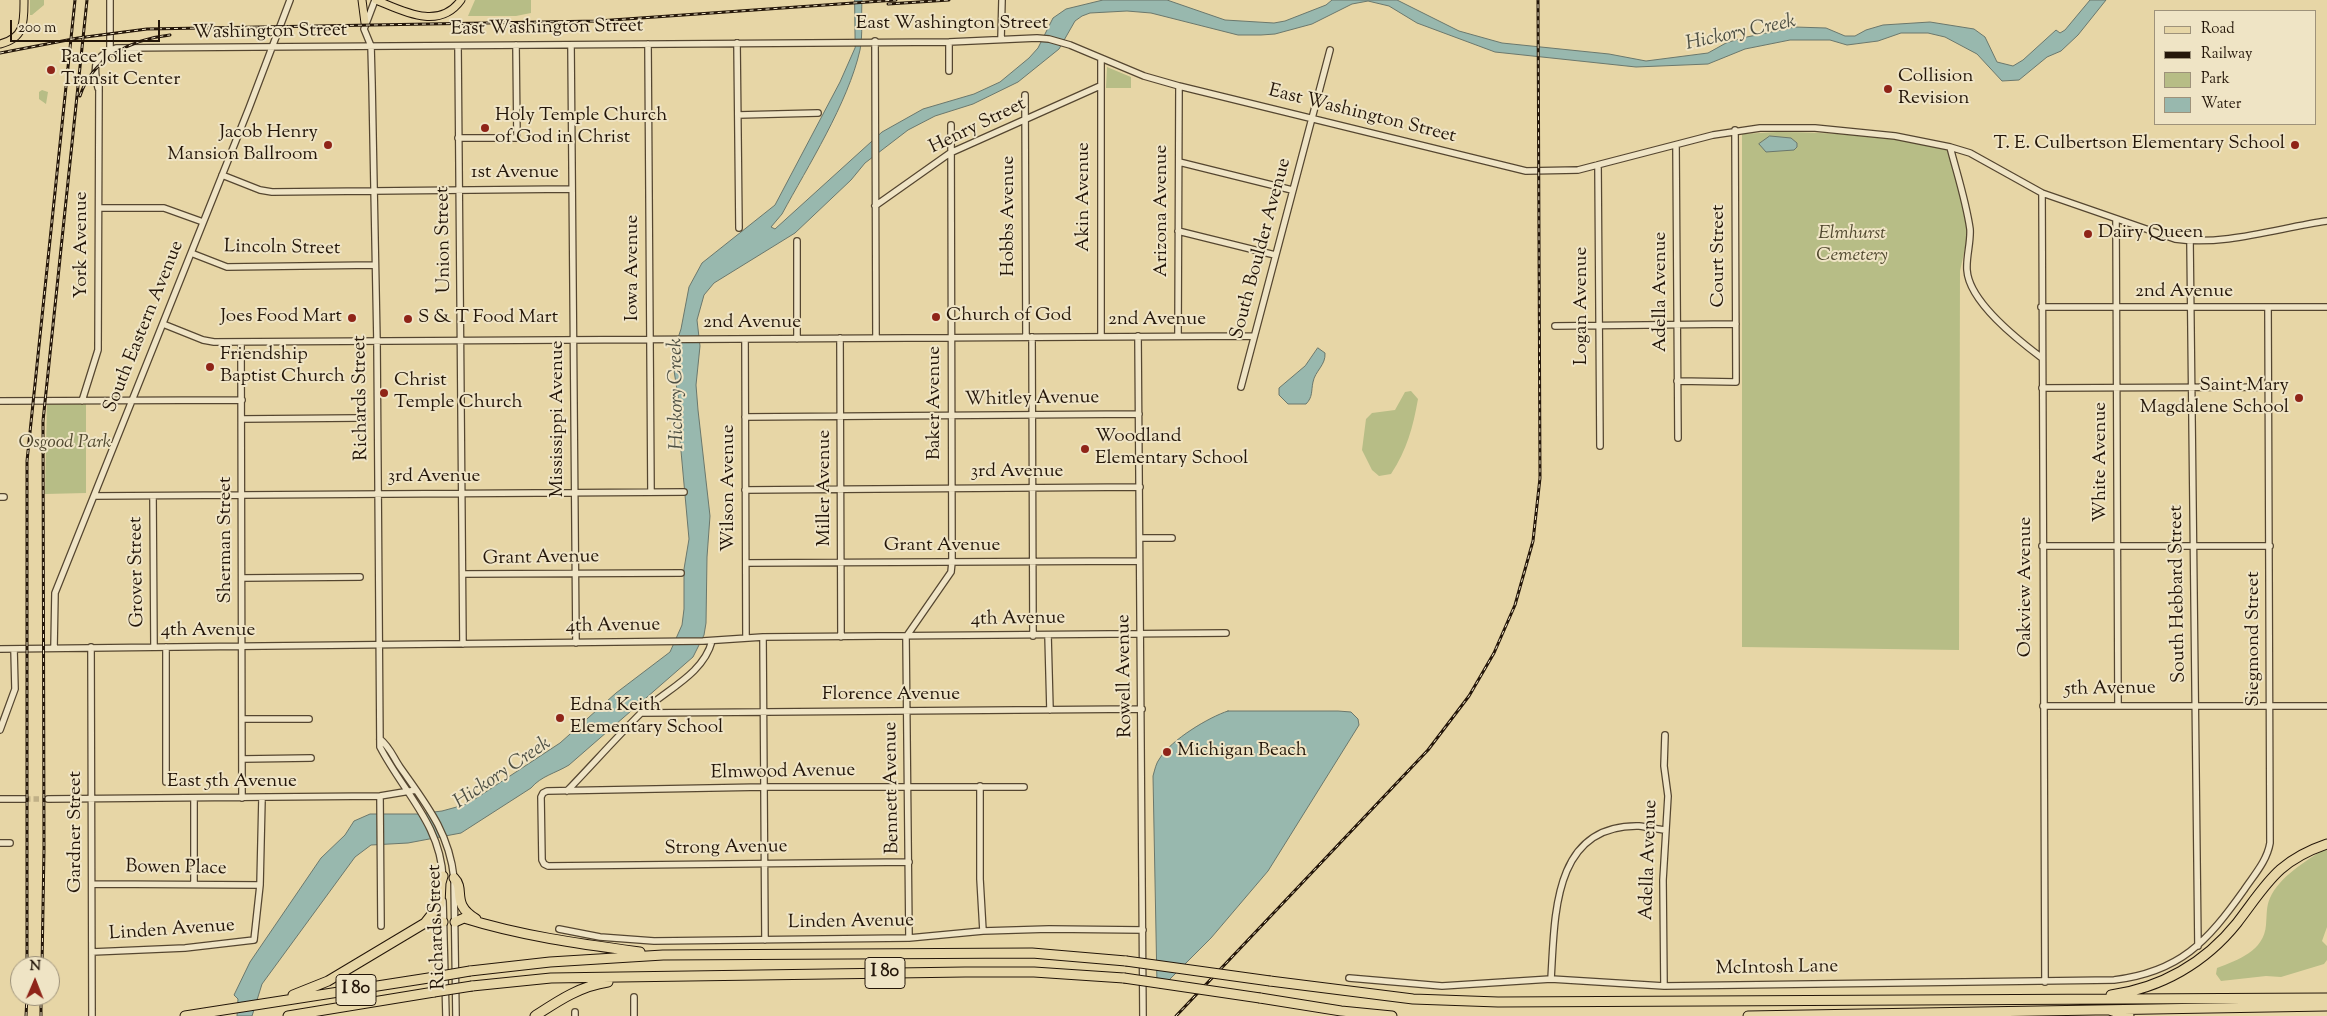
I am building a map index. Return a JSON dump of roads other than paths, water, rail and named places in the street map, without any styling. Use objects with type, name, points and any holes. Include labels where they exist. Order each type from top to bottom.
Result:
[{"type":"highway","points":[[2079,1000],[2140,990],[2192,966],[2222,939],[2280,868],[2308,851],[2327,844]]},
{"type":"highway","points":[[425,923],[440,904],[443,876]]},
{"type":"highway","points":[[454,878],[458,881],[461,905],[469,914],[485,925]]},
{"type":"highway","points":[[455,922],[464,918],[485,925],[576,944],[663,955]]},
{"type":"highway","points":[[276,1001],[328,981],[425,923],[436,920],[444,922]]},
{"type":"highway","name":"I 80","points":[[185,1016],[470,971],[550,962],[663,955],[1032,953],[1126,961],[1413,999],[1498,1002],[2327,998]]},
{"type":"highway","name":"I 80","points":[[288,1016],[472,986],[551,978],[1034,972],[1124,978],[1341,1011],[1392,1016]]},
{"type":"highway","points":[[535,1016],[571,993],[596,983],[645,976]]},
{"type":"highway","points":[[1748,1016],[2104,1008],[2327,1006]]},
{"type":"highway","points":[[2104,1008],[2129,1016]]},
{"type":"main road","points":[[0,44],[11,41],[20,30],[24,19],[24,0]]},
{"type":"main road","points":[[362,0],[365,23]]},
{"type":"main road","points":[[375,0],[414,16],[427,17],[447,12],[460,1]]},
{"type":"street","points":[[110,0],[110,51]]},
{"type":"street","name":"South Eastern Avenue","points":[[54,648],[55,593],[290,0]]},
{"type":"street","points":[[365,23],[375,0]]},
{"type":"street","points":[[1001,39],[1002,0]]},
{"type":"street","name":"Richards Street","points":[[365,23],[365,34],[371,46],[376,266],[380,748],[422,812],[438,842],[443,876],[446,1016]]},
{"type":"street","name":"East Washington Street","points":[[371,46],[867,41],[949,42],[1038,38],[1070,44],[1144,76],[1179,86],[1513,169],[1561,171],[1598,166],[1735,130],[1789,127],[1815,128],[1895,136],[1970,153],[2042,193],[2175,239],[2190,241],[2222,239],[2327,221]]},
{"type":"street","points":[[875,41],[876,338]]},
{"type":"street","points":[[948,71],[949,42]]},
{"type":"street","points":[[737,43],[739,228]]},
{"type":"street","name":"Iowa Avenue","points":[[648,44],[651,492]]},
{"type":"street","points":[[458,138],[517,138],[516,45]]},
{"type":"street","name":"Mississippi Avenue","points":[[571,45],[576,643]]},
{"type":"street","name":"Washington Street","points":[[110,51],[116,53],[139,50],[371,46]]},
{"type":"street","name":"Union Street","points":[[458,46],[463,644]]},
{"type":"street","name":"South Boulder Avenue","points":[[1241,387],[1330,50]]},
{"type":"street","name":"York Avenue","points":[[82,401],[98,350],[97,62],[102,54],[110,51]]},
{"type":"street","name":"Akin Avenue","points":[[1101,58],[1101,336]]},
{"type":"street","name":"Henry Street","points":[[875,206],[950,153],[1100,86]]},
{"type":"street","name":"Arizona Avenue","points":[[1178,336],[1179,86]]},
{"type":"street","name":"Hobbs Avenue","points":[[1025,96],[1032,415],[1033,636]]},
{"type":"street","points":[[738,114],[818,113]]},
{"type":"street","name":"Baker Avenue","points":[[906,637],[951,572],[952,562],[951,125]]},
{"type":"street","name":"Court Street","points":[[1677,381],[1736,382],[1735,130]]},
{"type":"street","name":"Adella Avenue","points":[[1676,145],[1679,324],[1678,438]]},
{"type":"street","points":[[1950,147],[1970,230],[1967,272],[1973,291],[1985,307],[2022,343],[2042,358]]},
{"type":"street","points":[[1179,162],[1292,190]]},
{"type":"street","name":"Logan Avenue","points":[[1598,166],[1600,446]]},
{"type":"street","name":"1st Avenue","points":[[222,175],[260,190],[272,192],[572,189]]},
{"type":"street","name":"Oakview Avenue","points":[[2042,193],[2040,307],[2042,358],[2045,982]]},
{"type":"street","points":[[98,208],[164,208],[202,222]]},
{"type":"street","name":"White Avenue","points":[[2116,219],[2118,705]]},
{"type":"street","points":[[1178,231],[1275,254]]},
{"type":"street","points":[[797,240],[797,339]]},
{"type":"street","name":"South Hebbard Street","points":[[2190,241],[2198,946]]},
{"type":"street","name":"Lincoln Street","points":[[190,253],[227,267],[376,266]]},
{"type":"street","name":"2nd Avenue","points":[[2040,307],[2327,307]]},
{"type":"street","name":"Siegmond Street","points":[[2198,946],[2225,917],[2266,859],[2269,850],[2270,546],[2268,307]]},
{"type":"street","name":"2nd Avenue","points":[[163,324],[203,340],[241,342],[1254,336]]},
{"type":"street","points":[[1555,326],[1736,324]]},
{"type":"street","name":"Rowell Avenue","points":[[1138,336],[1143,1016]]},
{"type":"street","name":"Miller Avenue","points":[[840,338],[841,637]]},
{"type":"street","name":"Wilson Avenue","points":[[744,339],[746,638]]},
{"type":"street","name":"Sherman Street","points":[[241,342],[242,798]]},
{"type":"street","points":[[2042,388],[2268,387]]},
{"type":"street","points":[[0,401],[131,402],[242,400]]},
{"type":"street","name":"Whitley Avenue","points":[[745,417],[1139,414]]},
{"type":"street","points":[[242,418],[358,418]]},
{"type":"street","name":"3rd Avenue","points":[[745,490],[1140,487]]},
{"type":"street","name":"3rd Avenue","points":[[94,496],[575,491],[684,492]]},
{"type":"street","name":"Grover Street","points":[[153,496],[154,647]]},
{"type":"street","points":[[1140,538],[1172,538]]},
{"type":"street","points":[[2042,546],[2270,546]]},
{"type":"street","name":"Grant Avenue","points":[[746,563],[1139,561]]},
{"type":"street","name":"Grant Avenue","points":[[463,574],[680,572]]},
{"type":"street","points":[[242,578],[360,577]]},
{"type":"street","name":"4th Avenue","points":[[0,649],[712,641],[763,637],[1226,633]]},
{"type":"street","points":[[1048,635],[1050,710]]},
{"type":"street","points":[[763,637],[765,940]]},
{"type":"street","name":"Bennett Avenue","points":[[906,637],[909,938]]},
{"type":"street","points":[[568,791],[641,713],[694,671],[709,654],[712,641]]},
{"type":"street","name":"Gardner Street","points":[[91,647],[92,1016]]},
{"type":"street","name":"Grover Street","points":[[166,647],[166,782]]},
{"type":"street","points":[[0,730],[15,689],[14,649]]},
{"type":"street","name":"5th Avenue","points":[[2043,706],[2327,706]]},
{"type":"street","name":"Florence Avenue","points":[[641,713],[1142,710]]},
{"type":"street","points":[[243,719],[309,718]]},
{"type":"street","name":"Adella Avenue","points":[[1664,735],[1664,766],[1668,796],[1665,830],[1664,986]]},
{"type":"street","name":"Richards Street","points":[[380,739],[388,745],[430,809],[446,841],[452,859],[454,878],[456,1016]]},
{"type":"street","points":[[243,759],[311,758]]},
{"type":"street","name":"Elmwood Avenue","points":[[544,864],[542,860],[541,797],[543,793],[568,791],[908,786],[1024,787]]},
{"type":"street","points":[[980,786],[980,879],[983,931]]},
{"type":"street","name":"East 5th Avenue","points":[[48,799],[380,796],[416,790]]},
{"type":"street","points":[[380,796],[381,926]]},
{"type":"street","points":[[194,798],[194,883]]},
{"type":"street","points":[[260,885],[262,798]]},
{"type":"street","points":[[0,799],[25,799]]},
{"type":"street","points":[[1551,979],[1554,922],[1562,882],[1571,859],[1587,842],[1611,830],[1638,826],[1665,830]]},
{"type":"street","points":[[0,843],[10,843]]},
{"type":"street","name":"Strong Avenue","points":[[544,864],[548,866],[909,862]]},
{"type":"street","name":"Bowen Place","points":[[93,884],[194,883],[202,885],[260,885]]},
{"type":"street","name":"Linden Avenue","points":[[92,952],[185,948],[254,940],[260,885]]},
{"type":"street","points":[[444,922],[455,922]]},
{"type":"street","name":"Linden Avenue","points":[[559,929],[600,937],[629,940],[909,938],[983,931],[1049,928],[1143,930]]},
{"type":"street","name":"McIntosh Lane","points":[[1349,978],[1442,986],[1551,979],[1664,986],[2114,980],[2136,978],[2158,971],[2198,946]]},
{"type":"street","points":[[634,997],[634,1016]]},
{"type":"water","name":"Hickory Creek","points":[[855,0],[862,0],[862,32],[860,50],[854,70],[837,113],[826,134],[782,214],[771,227],[775,229],[882,132],[923,109],[974,94],[1000,82],[1038,48],[1053,18],[1066,9],[1103,0],[1167,0],[1225,20],[1274,23],[1285,21],[1326,5],[1332,0],[1397,0],[1459,31],[1502,43],[1609,54],[1646,61],[1708,53],[1726,43],[1742,38],[1795,27],[1826,28],[1845,36],[1855,36],[1866,30],[1883,25],[1930,22],[1974,29],[1985,37],[1997,62],[2013,66],[2023,60],[2056,30],[2060,33],[2065,30],[2090,0],[2106,0],[2078,35],[2061,51],[2047,57],[2019,80],[2002,81],[1977,54],[1945,37],[1928,33],[1901,33],[1878,41],[1847,45],[1830,40],[1790,40],[1745,49],[1708,64],[1636,67],[1495,52],[1417,23],[1389,6],[1368,1],[1352,4],[1312,24],[1275,34],[1261,35],[1238,35],[1151,13],[1127,11],[1090,13],[1082,16],[1075,21],[1059,49],[1018,82],[973,104],[935,116],[908,130],[865,163],[851,180],[795,233],[714,283],[704,295],[697,320],[700,346],[696,385],[710,516],[706,623],[704,635],[693,657],[569,765],[539,780],[531,788],[461,833],[408,843],[371,845],[355,857],[262,984],[252,1016],[237,1016],[238,999],[234,995],[250,962],[321,858],[345,835],[354,821],[370,814],[418,814],[442,811],[464,805],[560,743],[616,693],[670,652],[682,625],[684,569],[689,539],[680,440],[680,409],[673,364],[674,350],[681,329],[689,287],[702,263],[775,205],[840,82],[855,48]]},
{"type":"water","points":[[1770,136],[1791,138],[1797,143],[1797,147],[1794,150],[1766,152],[1759,144]]},
{"type":"water","points":[[1318,348],[1325,353],[1325,357],[1314,378],[1310,399],[1306,404],[1288,404],[1279,395],[1279,388],[1305,366]]},
{"type":"water","points":[[1228,711],[1351,712],[1358,719],[1359,725],[1268,871],[1211,938],[1160,989],[1157,985],[1153,776],[1156,766],[1165,751],[1181,737],[1201,724]]},
{"type":"tunnel","points":[[25,799],[48,799]]},
{"type":"railway","points":[[27,956],[27,461],[75,0]]},
{"type":"railway","points":[[42,956],[44,849],[43,421],[87,0]]},
{"type":"railway","points":[[0,53],[78,38],[147,29],[598,21],[896,0]]},
{"type":"railway","points":[[888,4],[949,0]]},
{"type":"railway","points":[[1176,1016],[1428,750],[1469,696],[1494,653],[1515,605],[1533,541],[1540,478],[1538,0]]},
{"type":"railway","points":[[80,96],[94,71],[104,61],[128,46],[156,37],[170,35]]},
{"type":"railway","points":[[26,1006],[26,1016]]},
{"type":"railway","points":[[41,1006],[41,1016]]},
{"type":"place","name":"Pace Joliet Transit Center","points":[[51,70]]},
{"type":"place","name":"Collision Revision","points":[[1888,89]]},
{"type":"place","name":"Holy Temple Church of God in Christ","points":[[485,128]]},
{"type":"place","name":"Jacob Henry Mansion Ballroom","points":[[328,145]]},
{"type":"place","name":"T. E. Culbertson Elementary School","points":[[2295,145]]},
{"type":"place","name":"Dairy Queen","points":[[2088,234]]},
{"type":"place","name":"Church of God","points":[[936,317]]},
{"type":"place","name":"Joes Food Mart","points":[[352,318]]},
{"type":"place","name":"S & T Food Mart","points":[[408,319]]},
{"type":"place","name":"Friendship Baptist Church","points":[[210,367]]},
{"type":"place","name":"Christ Temple Church","points":[[384,393]]},
{"type":"place","name":"Saint Mary Magdalene School","points":[[2299,398]]},
{"type":"place","name":"Woodland Elementary School","points":[[1085,449]]},
{"type":"place","name":"Edna Keith Elementary School","points":[[560,718]]},
{"type":"place","name":"Michigan Beach","points":[[1167,752]]},
{"type":"park label","name":"Elmhurst Cemetery","points":[[1852,246]]},
{"type":"park label","name":"Osgood Park","points":[[65,444]]}]
